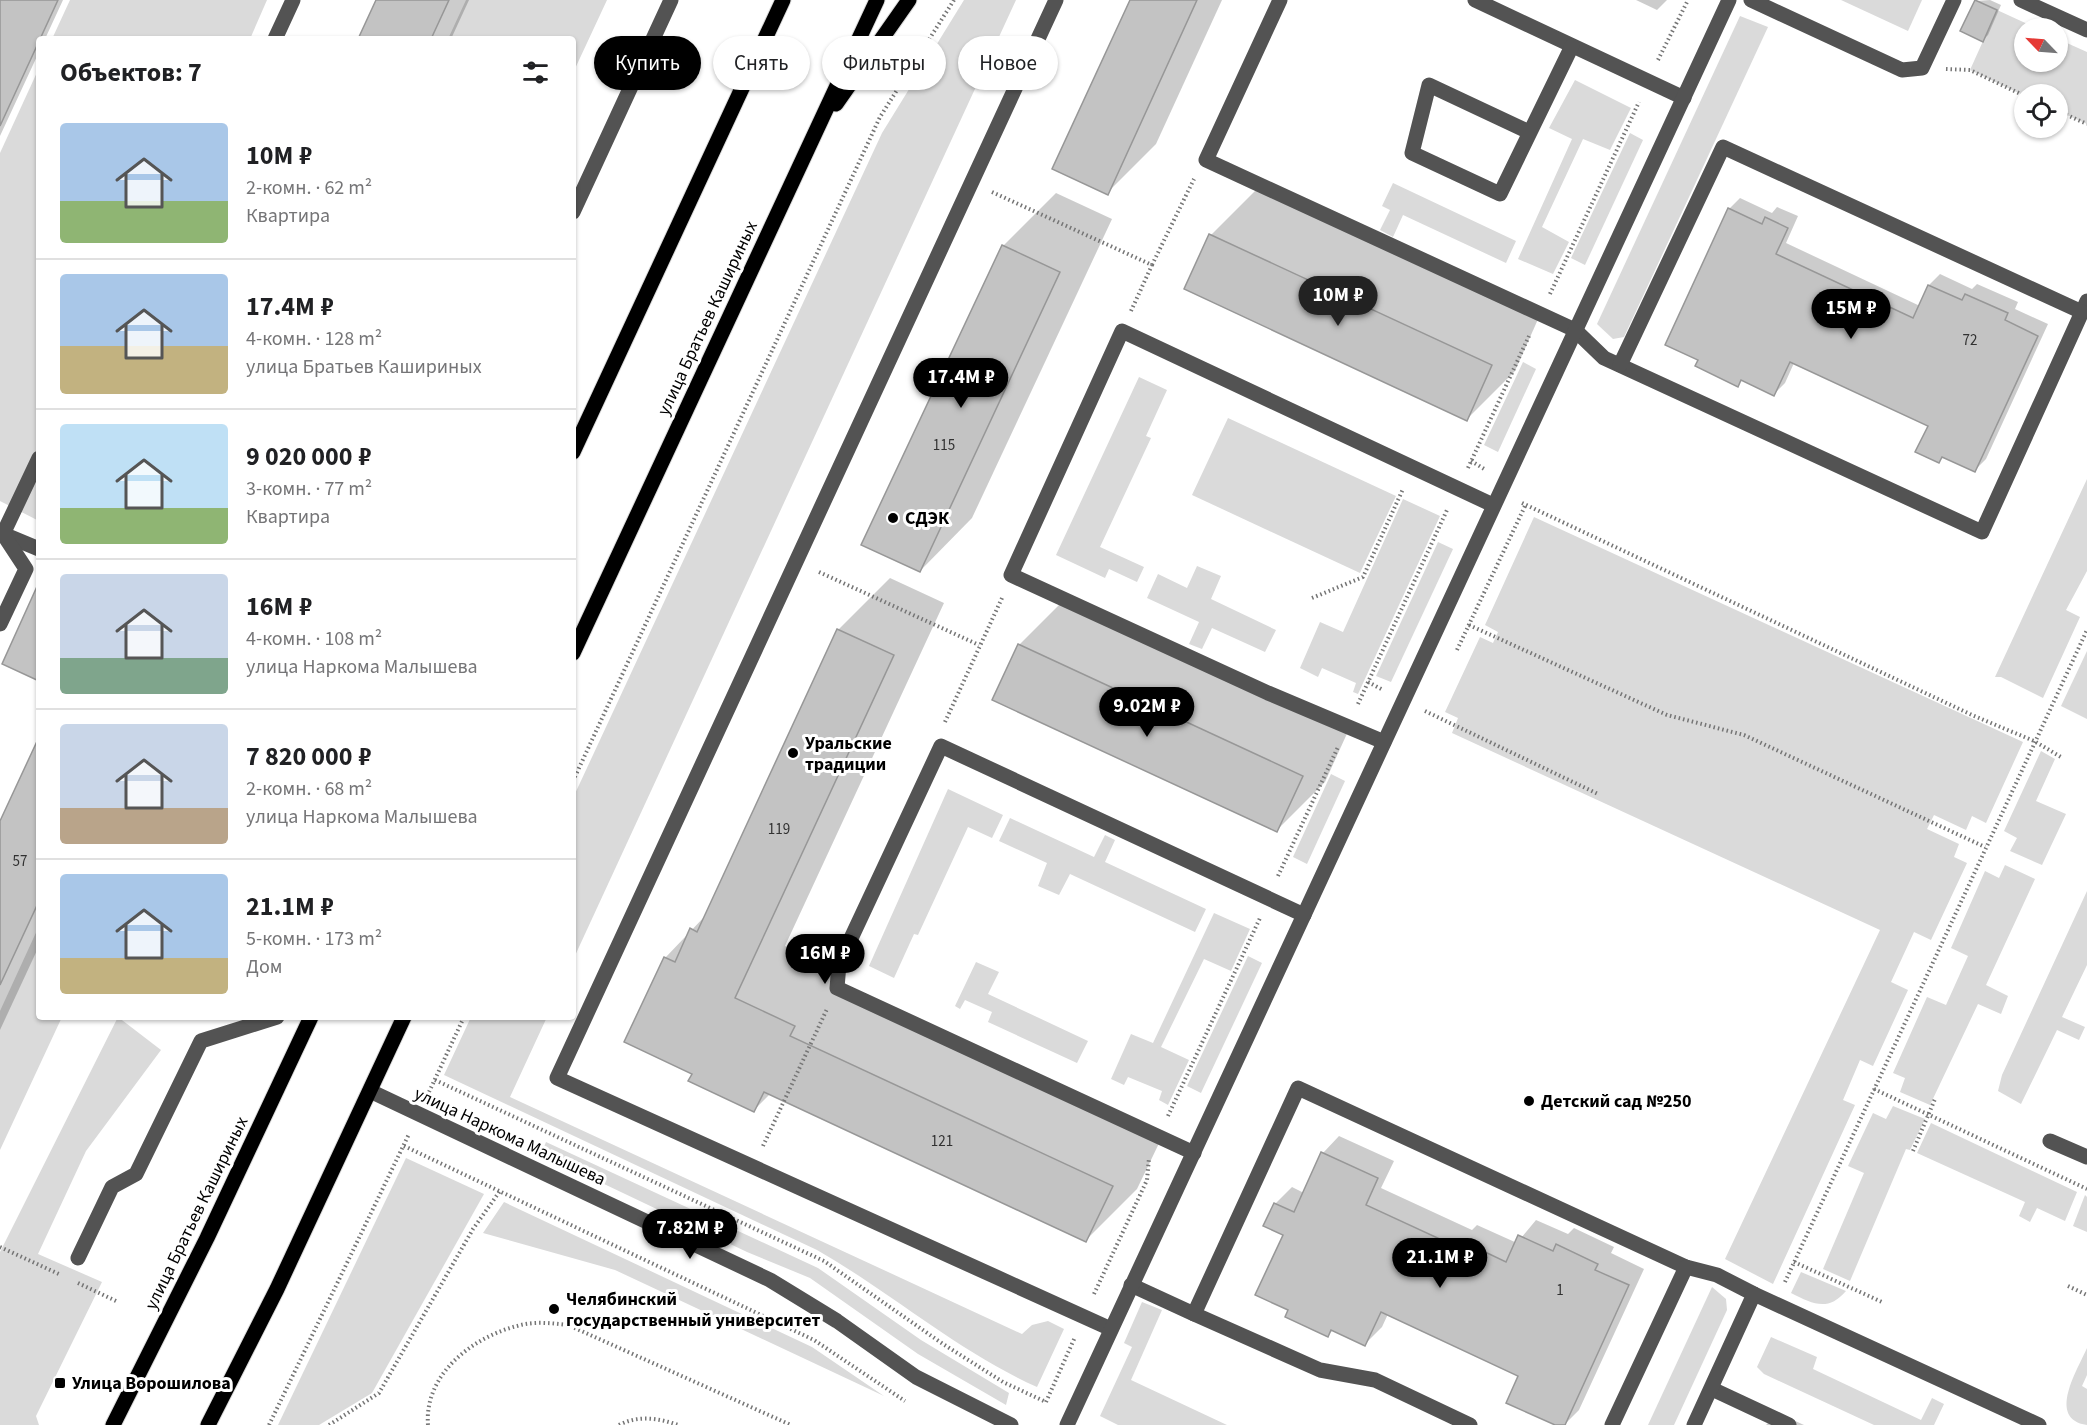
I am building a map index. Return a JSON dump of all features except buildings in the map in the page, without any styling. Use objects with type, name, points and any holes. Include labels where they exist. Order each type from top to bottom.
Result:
[{"type":"main road","points":[[576,446],[783,0]]},
{"type":"main road","name":"улица Братьев Кашириных","points":[[576,647],[877,0]]},
{"type":"main road","points":[[812,139],[909,0]]},
{"type":"main road","name":"улица Братьев Кашириных","points":[[113,1425],[207,1238],[310,1020]]},
{"type":"main road","points":[[208,1425],[277,1289],[403,1020]]},
{"type":"street","points":[[276,36],[293,0]]},
{"type":"street","points":[[576,206],[671,0]]},
{"type":"street","points":[[1056,0],[557,1078],[1111,1329]]},
{"type":"street","points":[[1280,0],[1206,160],[1575,330],[1604,358],[1982,532],[2085,307],[1723,147],[1620,365]]},
{"type":"street","points":[[1475,0],[1684,98]]},
{"type":"street","points":[[1070,1420],[1729,0]]},
{"type":"street","points":[[1751,0],[1902,70],[1922,68],[1954,0]]},
{"type":"street","points":[[2021,0],[2087,30]]},
{"type":"street","points":[[1529,132],[1428,85],[1412,153],[1500,194],[1572,46]]},
{"type":"street","points":[[1384,742],[1268,693],[1011,575],[1122,331],[1493,505]]},
{"type":"street","points":[[2,533],[36,464]]},
{"type":"street","points":[[2,533],[36,548]]},
{"type":"street","points":[[0,624],[26,569],[2,533]]},
{"type":"street","points":[[1194,1153],[837,988],[839,964],[940,746],[1304,915]]},
{"type":"street","points":[[78,1258],[112,1187],[136,1174],[201,1041],[268,1020]]},
{"type":"street","points":[[1194,1314],[1298,1088],[1686,1267],[1717,1275],[2039,1425]]},
{"type":"street","name":"улица Наркома Малышева","points":[[370,1091],[770,1280],[837,1321],[916,1377],[1011,1425]]},
{"type":"street","points":[[2050,1141],[2087,1158]]},
{"type":"street","points":[[1612,1425],[1686,1267]]},
{"type":"street","points":[[1131,1285],[1320,1370],[1375,1380],[1470,1425]]},
{"type":"street","points":[[1694,1425],[1754,1294]]},
{"type":"street","points":[[1712,1389],[1789,1425]]},
{"type":"path","points":[[576,775],[880,117],[954,0]]},
{"type":"path","points":[[1046,1402],[1147,1180],[1146,1164],[1158,1137],[1457,488],[1688,0]]},
{"type":"path","points":[[1922,68],[1971,70],[2014,91]]},
{"type":"path","points":[[2068,115],[2087,124]]},
{"type":"path","points":[[1122,331],[1190,186],[1206,160]]},
{"type":"path","points":[[971,183],[1152,264]]},
{"type":"path","points":[[1312,598],[1363,577],[1413,467]]},
{"type":"path","points":[[1504,481],[1525,506],[2034,741],[2061,757]]},
{"type":"path","points":[[1455,654],[1525,506]]},
{"type":"path","points":[[796,562],[979,645]]},
{"type":"path","points":[[940,746],[945,717],[1011,575]]},
{"type":"path","points":[[1469,625],[1667,716],[1744,735],[1985,847]]},
{"type":"path","points":[[1775,1304],[2087,630]]},
{"type":"path","points":[[1368,682],[1598,794]]},
{"type":"path","points":[[1428,713],[1432,703]]},
{"type":"path","points":[[753,1168],[837,988]]},
{"type":"path","points":[[269,1425],[463,1020]]},
{"type":"path","points":[[435,1080],[824,1261],[943,1344],[1003,1382],[1046,1402],[1070,1420]]},
{"type":"path","points":[[1874,1089],[2087,1189]]},
{"type":"path","points":[[1913,1151],[1935,1099]]},
{"type":"path","points":[[404,1146],[814,1340],[907,1402]]},
{"type":"path","points":[[329,1425],[380,1393],[473,1229],[500,1191]]},
{"type":"path","points":[[1794,1262],[1882,1302]]},
{"type":"path","points":[[2068,1286],[2087,1295]]},
{"type":"path","points":[[428,1425],[431,1399],[438,1382],[451,1364],[487,1336],[519,1325],[544,1322],[568,1325],[791,1425]]},
{"type":"path","points":[[619,1425],[629,1420],[660,1419],[678,1425]]},
{"type":"shaded area","points":[[70,0],[267,0],[251,36],[53,36]]},
{"type":"shaded area","points":[[466,0],[607,0],[576,67],[576,36],[449,36]]},
{"type":"shaded area","points":[[964,0],[1016,0],[999,36],[958,36],[958,90],[974,90],[576,953],[576,792],[882,133],[909,90],[946,90],[946,36],[942,36]]},
{"type":"shaded area","points":[[1841,0],[1922,0],[1908,31]]},
{"type":"shaded area","points":[[1997,10],[2014,18],[2014,72],[2068,72],[2068,43],[2087,52],[2087,124],[2068,115],[2068,84],[2014,84],[2014,91],[1970,70]]},
{"type":"shaded area","points":[[1740,16],[1768,27],[1624,337],[1613,339],[1597,324]]},
{"type":"shaded area","points":[[36,75],[36,519],[0,501],[0,153]]},
{"type":"shaded area","points":[[1575,80],[1631,108],[1610,150],[1583,139],[1542,227],[1569,242],[1553,274],[1518,259],[1572,139],[1549,128]]},
{"type":"shaded area","points":[[1630,133],[1643,140],[1585,265],[1571,258]]},
{"type":"shaded area","points":[[1393,183],[1516,241],[1506,263],[1403,215],[1393,237],[1380,230],[1390,210],[1382,206]]},
{"type":"shaded area","points":[[1523,362],[1536,369],[1498,452],[1484,445]]},
{"type":"shaded area","points":[[1139,377],[1167,390],[1146,436],[1151,438],[1100,547],[1144,567],[1137,582],[1109,569],[1105,578],[1056,555]]},
{"type":"shaded area","points":[[1228,418],[1396,496],[1360,573],[1192,495]]},
{"type":"shaded area","points":[[2087,479],[2087,571],[2066,610],[2080,617],[2043,698],[2001,677],[1995,677]]},
{"type":"shaded area","points":[[1403,499],[1440,516],[1358,694],[1353,692],[1356,683],[1322,668],[1318,677],[1300,668],[1320,622],[1343,632]]},
{"type":"shaded area","points":[[1534,517],[2023,742],[1986,823],[1972,816],[1966,830],[1934,815],[1927,829],[1959,844],[1954,857],[1967,863],[1931,940],[1914,932],[1891,982],[1908,990],[1873,1066],[1860,1060],[1843,1100],[1855,1105],[1773,1284],[1725,1259],[1880,930],[1452,733],[1458,718],[1445,712],[1480,637],[1493,643],[1498,632],[1485,625]]},
{"type":"shaded area","points":[[1438,542],[1453,549],[1391,682],[1376,676]]},
{"type":"shaded area","points":[[1197,566],[1221,576],[1211,599],[1276,630],[1265,652],[1212,628],[1202,649],[1189,644],[1199,622],[1147,598],[1158,574],[1187,588]]},
{"type":"shaded area","points":[[2087,651],[2087,719],[2061,706]]},
{"type":"shaded area","points":[[2041,751],[2055,759],[2036,801],[2066,814],[2042,865],[2010,851],[2017,838],[2004,831]]},
{"type":"shaded area","points":[[1331,774],[1345,781],[1307,864],[1293,857]]},
{"type":"shaded area","points":[[948,789],[1003,815],[992,838],[968,827],[918,935],[914,934],[894,978],[869,966]]},
{"type":"shaded area","points":[[1010,818],[1094,857],[1105,835],[1115,840],[1105,862],[1206,909],[1195,932],[1070,874],[1059,895],[1038,886],[1047,863],[999,841]]},
{"type":"shaded area","points":[[2005,865],[2035,879],[1986,985],[2008,996],[2001,1014],[1978,1004],[1930,1105],[1900,1092],[1905,1078],[1893,1073],[1927,997],[1946,1005],[1968,956],[1951,948],[1985,871],[1999,878]]},
{"type":"shaded area","points":[[2087,891],[2087,965],[2062,1017],[2085,1027],[2079,1040],[2057,1030],[2021,1104],[1998,1091],[2002,1075]]},
{"type":"shaded area","points":[[1214,913],[1250,929],[1231,971],[1204,959],[1161,1047],[1189,1060],[1168,1105],[1159,1100],[1162,1091],[1128,1077],[1124,1085],[1111,1079],[1131,1034],[1153,1043]]},
{"type":"shaded area","points":[[36,933],[36,1020],[61,1020],[0,1150],[0,1011]]},
{"type":"shaded area","points":[[1248,956],[1262,963],[1201,1093],[1187,1086]]},
{"type":"shaded area","points":[[976,962],[999,972],[988,994],[1088,1041],[1077,1063],[988,1022],[992,1012],[965,1000],[960,1009],[955,1006]]},
{"type":"shaded area","points":[[116,1020],[122,1020],[161,1050],[86,1151],[38,1254],[102,1282],[36,1416],[39,1425],[0,1425],[0,1252]]},
{"type":"shaded area","points":[[470,1020],[546,1020],[510,1097],[1022,1334],[1032,1325],[1048,1321],[1064,1329],[1037,1387],[979,1356],[817,1250],[444,1075]]},
{"type":"shaded area","points":[[1893,1106],[1925,1119],[1910,1150],[1906,1149],[1850,1281],[1823,1269],[1864,1173],[1848,1166],[1873,1113],[1886,1119]]},
{"type":"shaded area","points":[[1931,1123],[2077,1192],[2065,1221],[2037,1208],[2030,1222],[2019,1216],[2025,1202],[1917,1153]]},
{"type":"shaded area","points":[[546,1142],[818,1268],[921,1340],[1009,1393],[1006,1405],[918,1354],[810,1278],[747,1252],[541,1154]]},
{"type":"shaded area","points":[[406,1158],[484,1194],[372,1393],[319,1425],[278,1425]]},
{"type":"shaded area","points":[[2085,1195],[2087,1197],[2087,1232],[2073,1226]]},
{"type":"shaded area","points":[[504,1202],[812,1347],[884,1396],[615,1270],[483,1233]]},
{"type":"shaded area","points":[[1801,1272],[1846,1291],[1833,1302],[1813,1303],[1791,1293]]},
{"type":"shaded area","points":[[1712,1287],[1726,1299],[1727,1310],[1674,1425],[1648,1425]]},
{"type":"shaded area","points":[[1142,1302],[1162,1310],[1131,1380],[1227,1425],[1118,1425],[1100,1416],[1132,1347],[1124,1343]]},
{"type":"shaded area","points":[[1771,1337],[1817,1357],[1813,1369],[1921,1420],[1932,1398],[1944,1404],[1934,1425],[1874,1425],[1764,1374],[1757,1367]]},
{"type":"shaded area","points":[[2087,1348],[2087,1375],[2082,1386],[2087,1389],[2087,1425],[2075,1421],[2068,1413],[2067,1404],[2072,1380]]},
{"type":"place","name":"СДЭК","points":[[893,518]]},
{"type":"place","name":"Уральские традиции","points":[[793,753]]},
{"type":"place","name":"Детский сад №250","points":[[1529,1101]]},
{"type":"place","name":"Челябинский государственный университет","points":[[554,1309]]},
{"type":"place","name":"Улица Ворошилова","points":[[60,1383]]}]
